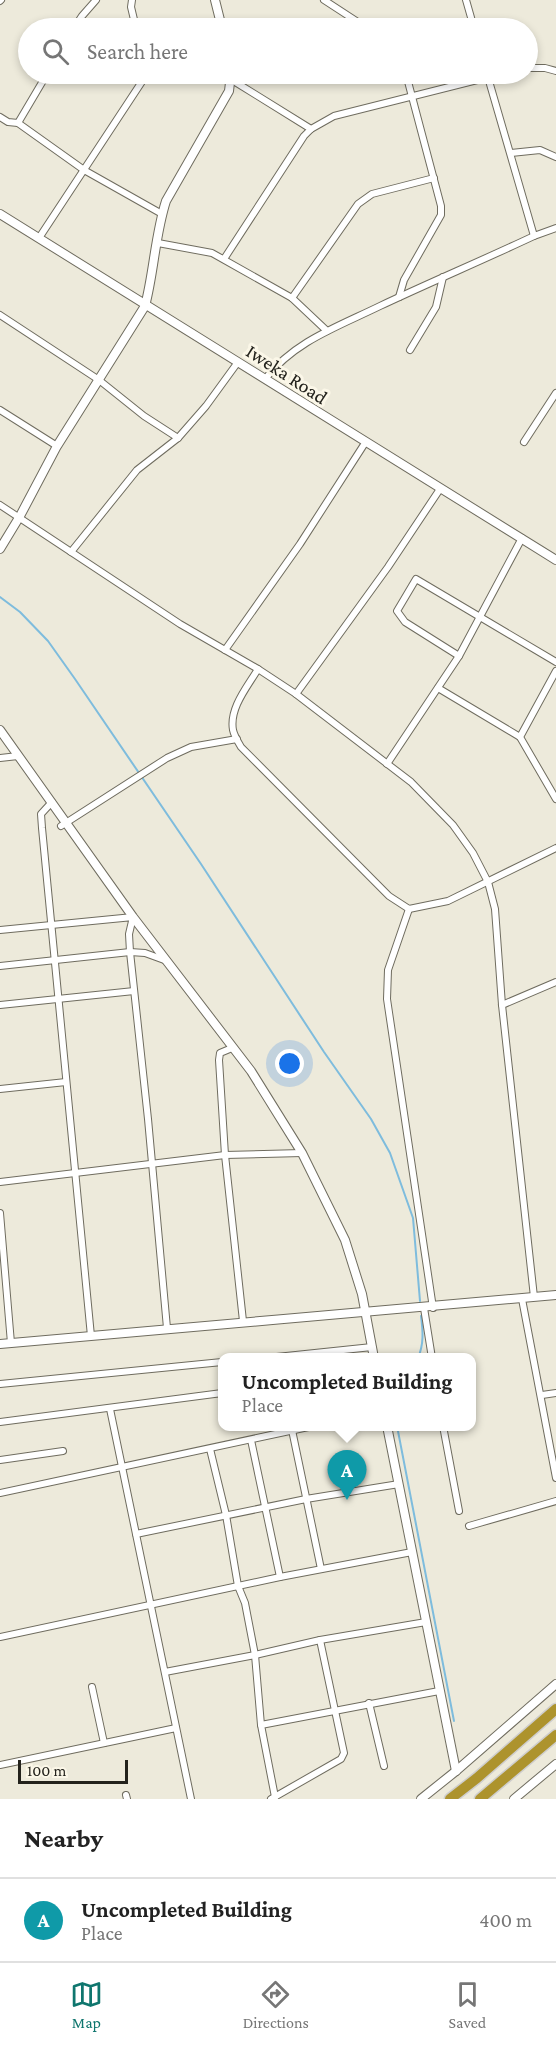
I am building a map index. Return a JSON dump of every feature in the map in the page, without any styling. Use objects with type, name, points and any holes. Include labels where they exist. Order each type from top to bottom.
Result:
[{"type":"highway","points":[[450,1799],[556,1709]]},
{"type":"highway","points":[[480,1799],[556,1735]]},
{"type":"street","points":[[81,18],[96,0]]},
{"type":"street","points":[[132,0],[134,18]]},
{"type":"street","points":[[215,0],[220,18]]},
{"type":"street","points":[[324,0],[352,18]]},
{"type":"street","points":[[466,0],[471,18]]},
{"type":"street","points":[[538,68],[556,71]]},
{"type":"street","points":[[18,123],[41,84]]},
{"type":"street","points":[[39,238],[139,84]]},
{"type":"street","points":[[0,549],[57,446],[146,306],[166,201],[229,91],[230,84]]},
{"type":"street","points":[[244,84],[311,129]]},
{"type":"street","points":[[399,297],[404,280],[441,215],[441,206],[409,84]]},
{"type":"street","points":[[224,259],[304,135],[311,129],[334,116],[454,84]]},
{"type":"street","points":[[490,84],[534,236]]},
{"type":"street","points":[[0,117],[8,122],[18,123],[84,170],[162,214]]},
{"type":"street","points":[[511,153],[540,150],[556,156]]},
{"type":"street","points":[[292,298],[363,199],[372,194],[434,178]]},
{"type":"street","name":"Iweka Road","points":[[0,214],[556,560]]},
{"type":"street","points":[[265,379],[285,356],[304,343],[399,297],[556,228]]},
{"type":"street","points":[[158,243],[212,252],[292,298],[327,332]]},
{"type":"street","points":[[410,350],[436,307],[443,277]]},
{"type":"street","points":[[0,315],[99,380],[144,416],[178,438]]},
{"type":"street","points":[[71,552],[137,470],[178,438],[206,406],[238,362]]},
{"type":"street","points":[[524,442],[556,393]]},
{"type":"street","points":[[0,410],[57,446]]},
{"type":"street","points":[[225,650],[300,544],[365,443]]},
{"type":"street","points":[[296,694],[388,567],[440,489]]},
{"type":"street","points":[[0,504],[180,624],[296,694],[411,782],[453,825],[473,854],[488,882],[495,909],[502,1005],[534,1297]]},
{"type":"street","points":[[387,764],[459,656],[522,538]]},
{"type":"street","points":[[459,656],[405,622],[397,611],[416,579],[556,662]]},
{"type":"street","points":[[258,669],[239,700],[234,715],[233,730],[241,747],[389,896],[409,909],[448,901],[556,848]]},
{"type":"street","points":[[520,737],[556,671]]},
{"type":"street","points":[[438,688],[520,737],[556,799]]},
{"type":"street","points":[[0,730],[52,802],[63,824],[251,1071],[302,1153],[345,1240],[373,1353]]},
{"type":"street","points":[[63,824],[167,758],[191,747],[237,739]]},
{"type":"street","points":[[0,758],[18,756]]},
{"type":"street","points":[[52,802],[41,814],[91,1336]]},
{"type":"street","points":[[409,909],[388,970],[387,999],[429,1308],[432,1353]]},
{"type":"street","points":[[0,930],[133,917]]},
{"type":"street","points":[[133,917],[129,934],[130,952],[167,1328]]},
{"type":"street","points":[[0,966],[130,952],[145,953],[167,961]]},
{"type":"street","points":[[502,1005],[556,982]]},
{"type":"street","points":[[0,1005],[135,992]]},
{"type":"street","points":[[232,1048],[220,1053],[219,1060],[225,1155],[243,1321]]},
{"type":"street","points":[[0,1089],[66,1082]]},
{"type":"street","points":[[0,1182],[225,1155],[302,1153]]},
{"type":"street","points":[[0,1213],[11,1343]]},
{"type":"street","points":[[0,1344],[243,1321],[429,1308],[556,1295]]},
{"type":"street","points":[[522,1299],[556,1478]]},
{"type":"street","points":[[315,1353],[372,1347]]},
{"type":"street","points":[[0,1384],[218,1362]]},
{"type":"street","points":[[542,1395],[556,1393]]},
{"type":"street","points":[[0,1422],[218,1395]]},
{"type":"street","points":[[110,1409],[191,1799]]},
{"type":"street","points":[[0,1493],[288,1431]]},
{"type":"street","points":[[292,1431],[321,1569]]},
{"type":"street","points":[[388,1431],[456,1771]]},
{"type":"street","points":[[444,1431],[459,1511]]},
{"type":"street","points":[[251,1440],[280,1577]]},
{"type":"street","points":[[210,1449],[226,1515],[238,1586],[245,1603],[255,1655],[261,1725],[273,1798],[341,1759],[343,1747],[320,1640]]},
{"type":"street","points":[[0,1460],[63,1451]]},
{"type":"street","points":[[136,1534],[306,1499],[399,1484]]},
{"type":"street","points":[[469,1526],[556,1501]]},
{"type":"street","points":[[0,1637],[280,1577],[412,1552]]},
{"type":"street","points":[[165,1672],[320,1640],[426,1622]]},
{"type":"street","points":[[421,1799],[556,1684]]},
{"type":"street","points":[[92,1687],[104,1743]]},
{"type":"street","points":[[261,1725],[439,1691]]},
{"type":"street","points":[[369,1703],[384,1766]]},
{"type":"street","points":[[0,1765],[176,1728]]},
{"type":"street","points":[[514,1799],[556,1764]]},
{"type":"waterway","points":[[0,597],[20,612],[48,641],[201,864],[324,1052],[371,1119],[390,1153],[413,1218],[420,1301]]},
{"type":"waterway","points":[[420,1353],[422,1337],[421,1316]]},
{"type":"waterway","points":[[398,1431],[454,1721]]},
{"type":"place","name":"Uncompleted Building","points":[[347,1500]]}]
